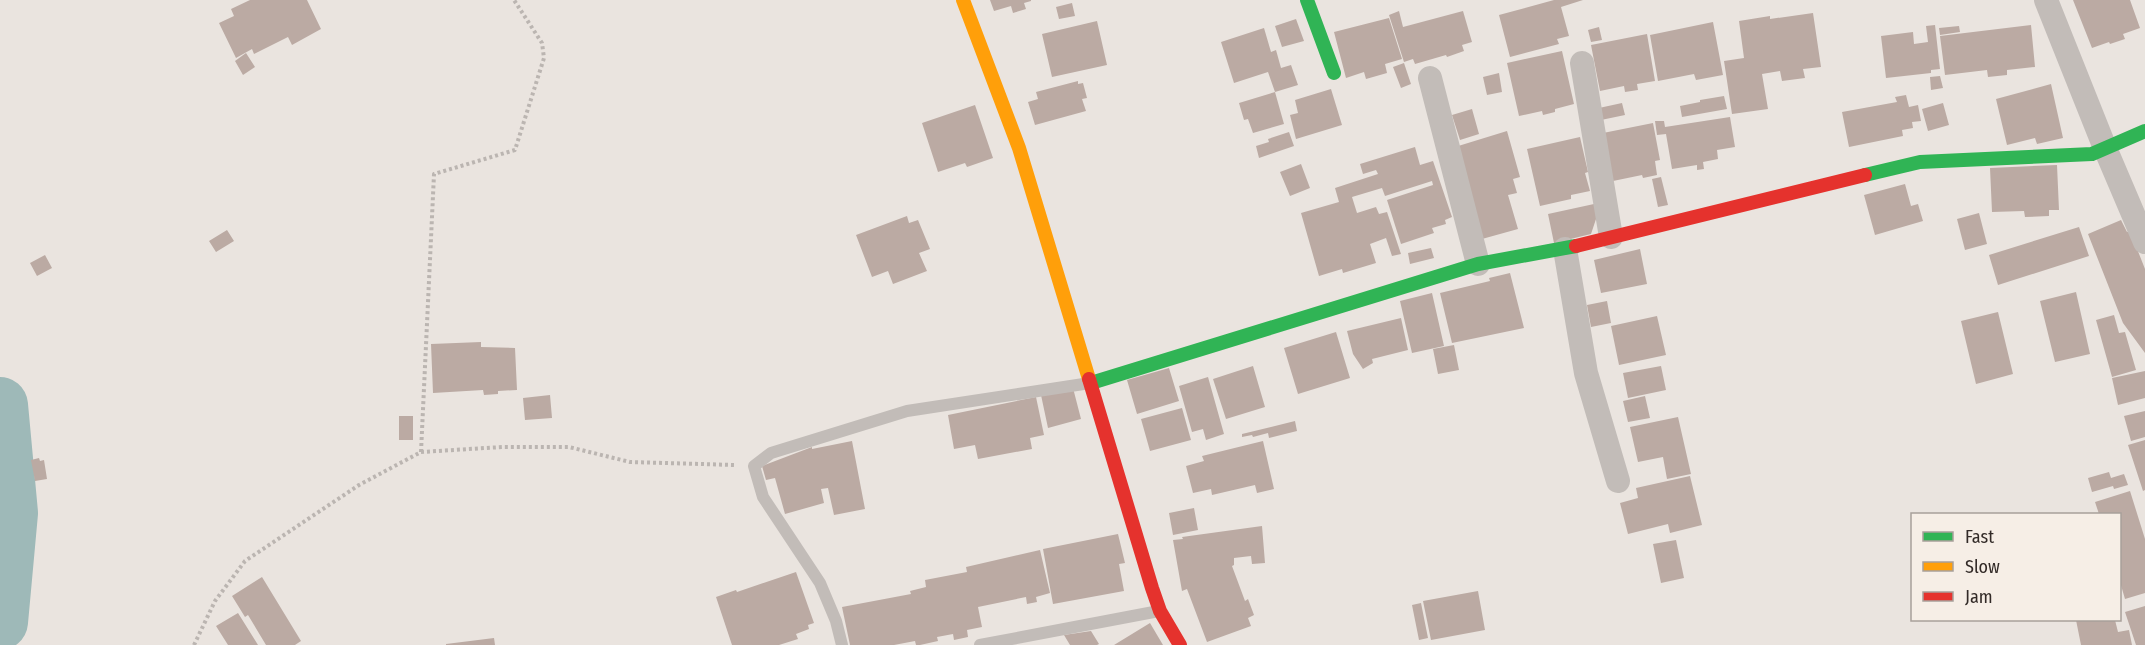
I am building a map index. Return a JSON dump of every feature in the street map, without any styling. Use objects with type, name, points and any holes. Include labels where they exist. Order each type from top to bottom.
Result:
[{"type":"street","points":[[963,0],[1019,148],[1160,610],[1180,645]]},
{"type":"street","points":[[1307,0],[1334,74]]},
{"type":"street","points":[[2046,0],[2145,242]]},
{"type":"street","points":[[1582,63],[1611,237]]},
{"type":"street","points":[[1430,78],[1478,264]]},
{"type":"street","points":[[1091,382],[1478,264],[1565,249],[1920,162],[2092,154],[2145,131]]},
{"type":"street","points":[[1565,249],[1586,373],[1618,481]]},
{"type":"lane","points":[[842,645],[836,621],[820,583],[763,497],[754,466],[771,453],[907,411],[1091,382]]},
{"type":"lane","points":[[980,645],[1160,610]]},
{"type":"path","points":[[421,452],[434,174],[515,150],[544,58],[542,43],[514,0]]},
{"type":"path","points":[[194,645],[215,601],[245,561],[359,485],[421,452],[502,447],[569,447],[630,462],[754,466]]},
{"type":"building","points":[[250,0],[307,0],[321,29],[292,45],[288,37],[254,54],[252,49],[236,58],[219,23],[234,16],[231,9]]},
{"type":"building","points":[[990,0],[1031,1],[1024,3],[1026,9],[1013,13],[1011,6],[994,11]]},
{"type":"building","points":[[1554,0],[1583,0],[1561,7],[1569,36],[1557,39],[1559,44],[1510,57],[1499,15]]},
{"type":"building","points":[[2073,0],[2130,0],[2140,28],[2123,34],[2125,39],[2092,48]]},
{"type":"building","points":[[1072,3],[1075,16],[1059,19],[1056,7]]},
{"type":"building","points":[[1399,11],[1403,27],[1463,11],[1472,42],[1462,45],[1464,51],[1447,57],[1446,55],[1415,64],[1413,59],[1404,62],[1389,15]]},
{"type":"building","points":[[1813,13],[1821,67],[1803,69],[1805,78],[1782,81],[1780,71],[1762,74],[1768,109],[1732,114],[1724,61],[1744,58],[1739,21]]},
{"type":"building","points":[[1389,18],[1402,59],[1385,64],[1387,73],[1366,79],[1364,72],[1346,78],[1334,32]]},
{"type":"building","points":[[1296,19],[1304,41],[1282,47],[1275,26]]},
{"type":"building","points":[[1097,21],[1107,65],[1052,77],[1042,34]]},
{"type":"building","points":[[1713,22],[1723,75],[1696,80],[1694,74],[1658,81],[1650,35]]},
{"type":"building","points":[[1935,25],[1940,69],[1931,70],[1931,73],[1886,78],[1881,36],[1913,32],[1914,44],[1928,42],[1926,26]]},
{"type":"building","points":[[2031,25],[2035,67],[2007,70],[2007,75],[1988,77],[1987,70],[1945,75],[1940,36]]},
{"type":"building","points":[[1959,26],[1960,32],[1940,35],[1939,28]]},
{"type":"building","points":[[1599,27],[1602,40],[1591,42],[1588,30]]},
{"type":"building","points":[[1264,28],[1271,52],[1276,50],[1281,68],[1291,65],[1298,85],[1275,92],[1268,72],[1234,83],[1221,42]]},
{"type":"building","points":[[1647,34],[1655,81],[1637,84],[1638,90],[1625,92],[1624,86],[1600,91],[1591,45]]},
{"type":"building","points":[[1562,51],[1574,104],[1543,115],[1542,111],[1519,116],[1507,63]]},
{"type":"building","points":[[246,53],[255,67],[243,75],[235,61]]},
{"type":"building","points":[[1404,63],[1411,84],[1401,88],[1393,67]]},
{"type":"building","points":[[1499,73],[1502,92],[1487,95],[1483,77]]},
{"type":"building","points":[[1940,76],[1943,88],[1931,90],[1930,77]]},
{"type":"building","points":[[1078,81],[1078,84],[1083,83],[1087,98],[1082,99],[1086,111],[1035,125],[1028,102],[1038,99],[1036,92]]},
{"type":"building","points":[[2051,84],[2063,138],[2037,144],[2035,138],[2007,145],[1996,99]]},
{"type":"building","points":[[1331,89],[1342,125],[1296,139],[1290,115],[1298,113],[1295,100]]},
{"type":"building","points":[[1275,92],[1284,124],[1253,133],[1248,119],[1244,120],[1239,103]]},
{"type":"building","points":[[1906,95],[1909,107],[1918,105],[1921,121],[1912,122],[1913,128],[1902,130],[1903,136],[1849,147],[1842,112],[1897,102],[1895,97]]},
{"type":"building","points":[[1724,96],[1727,109],[1682,117],[1680,106]]},
{"type":"building","points":[[1622,103],[1625,115],[1601,120],[1599,108]]},
{"type":"building","points":[[1943,103],[1949,125],[1928,131],[1922,109]]},
{"type":"building","points":[[975,105],[993,158],[967,167],[965,163],[938,172],[922,123]]},
{"type":"building","points":[[1472,109],[1479,134],[1460,140],[1452,115]]},
{"type":"building","points":[[1730,117],[1735,147],[1717,150],[1718,159],[1703,162],[1704,169],[1697,170],[1697,165],[1672,169],[1666,134],[1657,135],[1655,121],[1664,121],[1665,127]]},
{"type":"building","points":[[1653,123],[1660,160],[1655,161],[1657,175],[1643,178],[1642,175],[1613,181],[1603,133]]},
{"type":"building","points":[[1507,131],[1520,177],[1513,179],[1517,193],[1508,195],[1518,229],[1482,239],[1455,147]]},
{"type":"building","points":[[1289,132],[1294,146],[1259,158],[1256,146]]},
{"type":"building","points":[[1580,137],[1590,191],[1571,195],[1571,199],[1540,206],[1527,149]]},
{"type":"building","points":[[1415,147],[1420,165],[1433,161],[1452,217],[1445,220],[1446,224],[1432,228],[1434,233],[1401,244],[1387,200],[1433,185],[1432,181],[1385,196],[1382,188],[1352,197],[1357,213],[1376,207],[1379,214],[1387,212],[1401,254],[1392,256],[1386,238],[1370,244],[1376,263],[1343,273],[1342,269],[1319,276],[1301,213],[1339,202],[1335,188],[1378,174],[1376,170],[1363,174],[1360,164]]},
{"type":"building","points":[[1301,164],[1310,188],[1290,196],[1280,172]]},
{"type":"building","points":[[2057,165],[2059,210],[2049,210],[2049,216],[2025,217],[2024,211],[1992,212],[1990,168]]},
{"type":"building","points":[[1661,177],[1668,205],[1658,207],[1652,179]]},
{"type":"building","points":[[1905,184],[1911,206],[1918,204],[1923,221],[1875,235],[1864,195]]},
{"type":"building","points":[[1594,204],[1597,216],[1591,234],[1554,243],[1548,214]]},
{"type":"building","points":[[1979,213],[1987,244],[1965,250],[1957,219]]},
{"type":"building","points":[[907,216],[909,223],[918,220],[930,249],[919,253],[927,271],[893,284],[888,271],[872,277],[856,235]]},
{"type":"building","points":[[2121,220],[2127,232],[2130,231],[2145,269],[2145,353],[2123,323],[2088,234]]},
{"type":"building","points":[[2079,227],[2089,256],[1998,285],[1989,255]]},
{"type":"building","points":[[227,230],[234,241],[216,252],[209,241]]},
{"type":"building","points":[[1431,248],[1434,258],[1410,264],[1408,253]]},
{"type":"building","points":[[1640,249],[1647,284],[1601,293],[1594,260]]},
{"type":"building","points":[[45,255],[52,268],[37,276],[30,263]]},
{"type":"building","points":[[1510,273],[1524,328],[1452,343],[1440,293],[1490,281],[1489,278]]},
{"type":"building","points":[[2076,292],[2090,354],[2055,362],[2040,301]]},
{"type":"building","points":[[1432,293],[1444,346],[1412,353],[1400,301]]},
{"type":"building","points":[[1607,301],[1611,323],[1591,327],[1587,305]]},
{"type":"building","points":[[1998,312],[2013,374],[1976,384],[1961,321]]},
{"type":"building","points":[[2114,315],[2119,333],[2125,332],[2136,370],[2112,377],[2096,320]]},
{"type":"building","points":[[1657,316],[1666,355],[1619,365],[1611,326]]},
{"type":"building","points":[[1401,318],[1408,350],[1372,359],[1373,363],[1363,369],[1353,354],[1347,331]]},
{"type":"building","points":[[1336,332],[1350,378],[1298,394],[1284,348]]},
{"type":"building","points":[[481,342],[481,347],[515,348],[517,390],[498,391],[498,394],[484,395],[483,390],[433,393],[431,344]]},
{"type":"building","points":[[1454,345],[1459,370],[1438,374],[1433,349]]},
{"type":"building","points":[[1253,366],[1265,407],[1226,419],[1213,379]]},
{"type":"building","points":[[1661,366],[1666,390],[1628,398],[1623,373]]},
{"type":"building","points":[[1169,368],[1179,401],[1137,414],[1127,380]]},
{"type":"building","points":[[2145,371],[2145,398],[2118,405],[2112,378]]},
{"type":"building","points":[[1208,377],[1224,434],[1206,440],[1203,429],[1192,432],[1179,386]]},
{"type":"building","points":[[1073,388],[1081,419],[1048,428],[1041,395]]},
{"type":"building","points":[[550,395],[552,418],[525,420],[523,398]]},
{"type":"building","points":[[1645,396],[1650,418],[1628,422],[1623,401]]},
{"type":"building","points":[[1036,397],[1044,435],[1030,438],[1032,449],[978,459],[975,445],[954,449],[948,415]]},
{"type":"building","points":[[1182,408],[1191,440],[1150,451],[1141,419]]},
{"type":"building","points":[[2145,411],[2145,437],[2131,441],[2124,416]]},
{"type":"building","points":[[399,416],[413,416],[413,440],[399,440]]},
{"type":"building","points":[[1678,417],[1691,474],[1667,479],[1663,457],[1638,462],[1630,427]]},
{"type":"building","points":[[1295,421],[1297,431],[1269,438],[1268,433],[1242,437],[1242,434]]},
{"type":"building","points":[[2145,440],[2145,490],[2143,491],[2128,445]]},
{"type":"building","points":[[852,441],[865,509],[834,515],[828,488],[821,489],[824,503],[785,514],[775,478],[766,480],[762,466],[812,447],[812,449]]},
{"type":"building","points":[[1263,441],[1274,489],[1257,493],[1255,485],[1212,495],[1211,489],[1193,493],[1186,466],[1204,461],[1202,456]]},
{"type":"building","points":[[39,458],[40,461],[44,460],[47,479],[35,481],[31,460]]},
{"type":"building","points":[[2109,472],[2111,478],[2124,474],[2128,485],[2114,489],[2113,486],[2092,492],[2088,478]]},
{"type":"building","points":[[1690,476],[1702,525],[1670,533],[1668,524],[1628,534],[1620,503],[1638,498],[1636,488]]},
{"type":"building","points":[[2130,491],[2145,539],[2145,593],[2125,599],[2121,585],[2121,513],[2099,513],[2095,502]]},
{"type":"building","points":[[1194,508],[1198,530],[1173,535],[1169,513]]},
{"type":"building","points":[[1262,526],[1265,563],[1252,564],[1251,556],[1234,558],[1232,566],[1245,601],[1248,599],[1254,615],[1248,618],[1251,626],[1207,642],[1187,589],[1182,591],[1173,540]]},
{"type":"building","points":[[1118,534],[1125,563],[1119,564],[1124,591],[1053,604],[1043,549]]},
{"type":"building","points":[[1676,540],[1684,578],[1661,583],[1653,544]]},
{"type":"building","points":[[1040,550],[1050,593],[1036,597],[1037,602],[1027,604],[1026,597],[978,607],[982,627],[967,630],[968,637],[954,640],[953,634],[937,637],[938,641],[920,645],[916,645],[915,641],[894,645],[850,645],[842,607],[911,594],[910,591],[926,587],[925,580],[967,572],[966,567]]},
{"type":"building","points":[[796,572],[814,623],[808,625],[809,629],[796,634],[798,639],[779,645],[732,645],[716,597]]},
{"type":"building","points":[[262,577],[301,641],[295,645],[266,645],[248,615],[245,617],[232,596]]},
{"type":"building","points":[[1478,591],[1485,630],[1431,640],[1423,601]]},
{"type":"building","points":[[1421,603],[1428,638],[1419,640],[1412,605]]},
{"type":"building","points":[[2145,606],[2145,645],[2136,645],[2125,612]]},
{"type":"building","points":[[238,613],[258,645],[228,645],[216,626]]},
{"type":"building","points":[[2076,621],[2115,621],[2118,632],[2129,630],[2132,645],[2081,645]]},
{"type":"building","points":[[1150,623],[1163,645],[1114,645]]},
{"type":"building","points":[[1091,631],[1099,644],[1070,645],[1064,635]]},
{"type":"building","points":[[494,638],[495,645],[446,645],[446,644]]},
{"type":"waterway","points":[[0,405],[10,513],[0,622]]},
{"type":"traffic: fast","points":[[1307,0],[1334,73]]},
{"type":"traffic: fast","points":[[1865,175],[1920,162],[2092,154],[2145,131]]},
{"type":"traffic: fast","points":[[1091,383],[1478,264],[1576,246]]},
{"type":"traffic: slow","points":[[963,0],[1019,148],[1089,379]]},
{"type":"traffic: jam","points":[[1576,246],[1865,175]]},
{"type":"traffic: jam","points":[[1089,379],[1152,588],[1160,611],[1180,645]]}]
